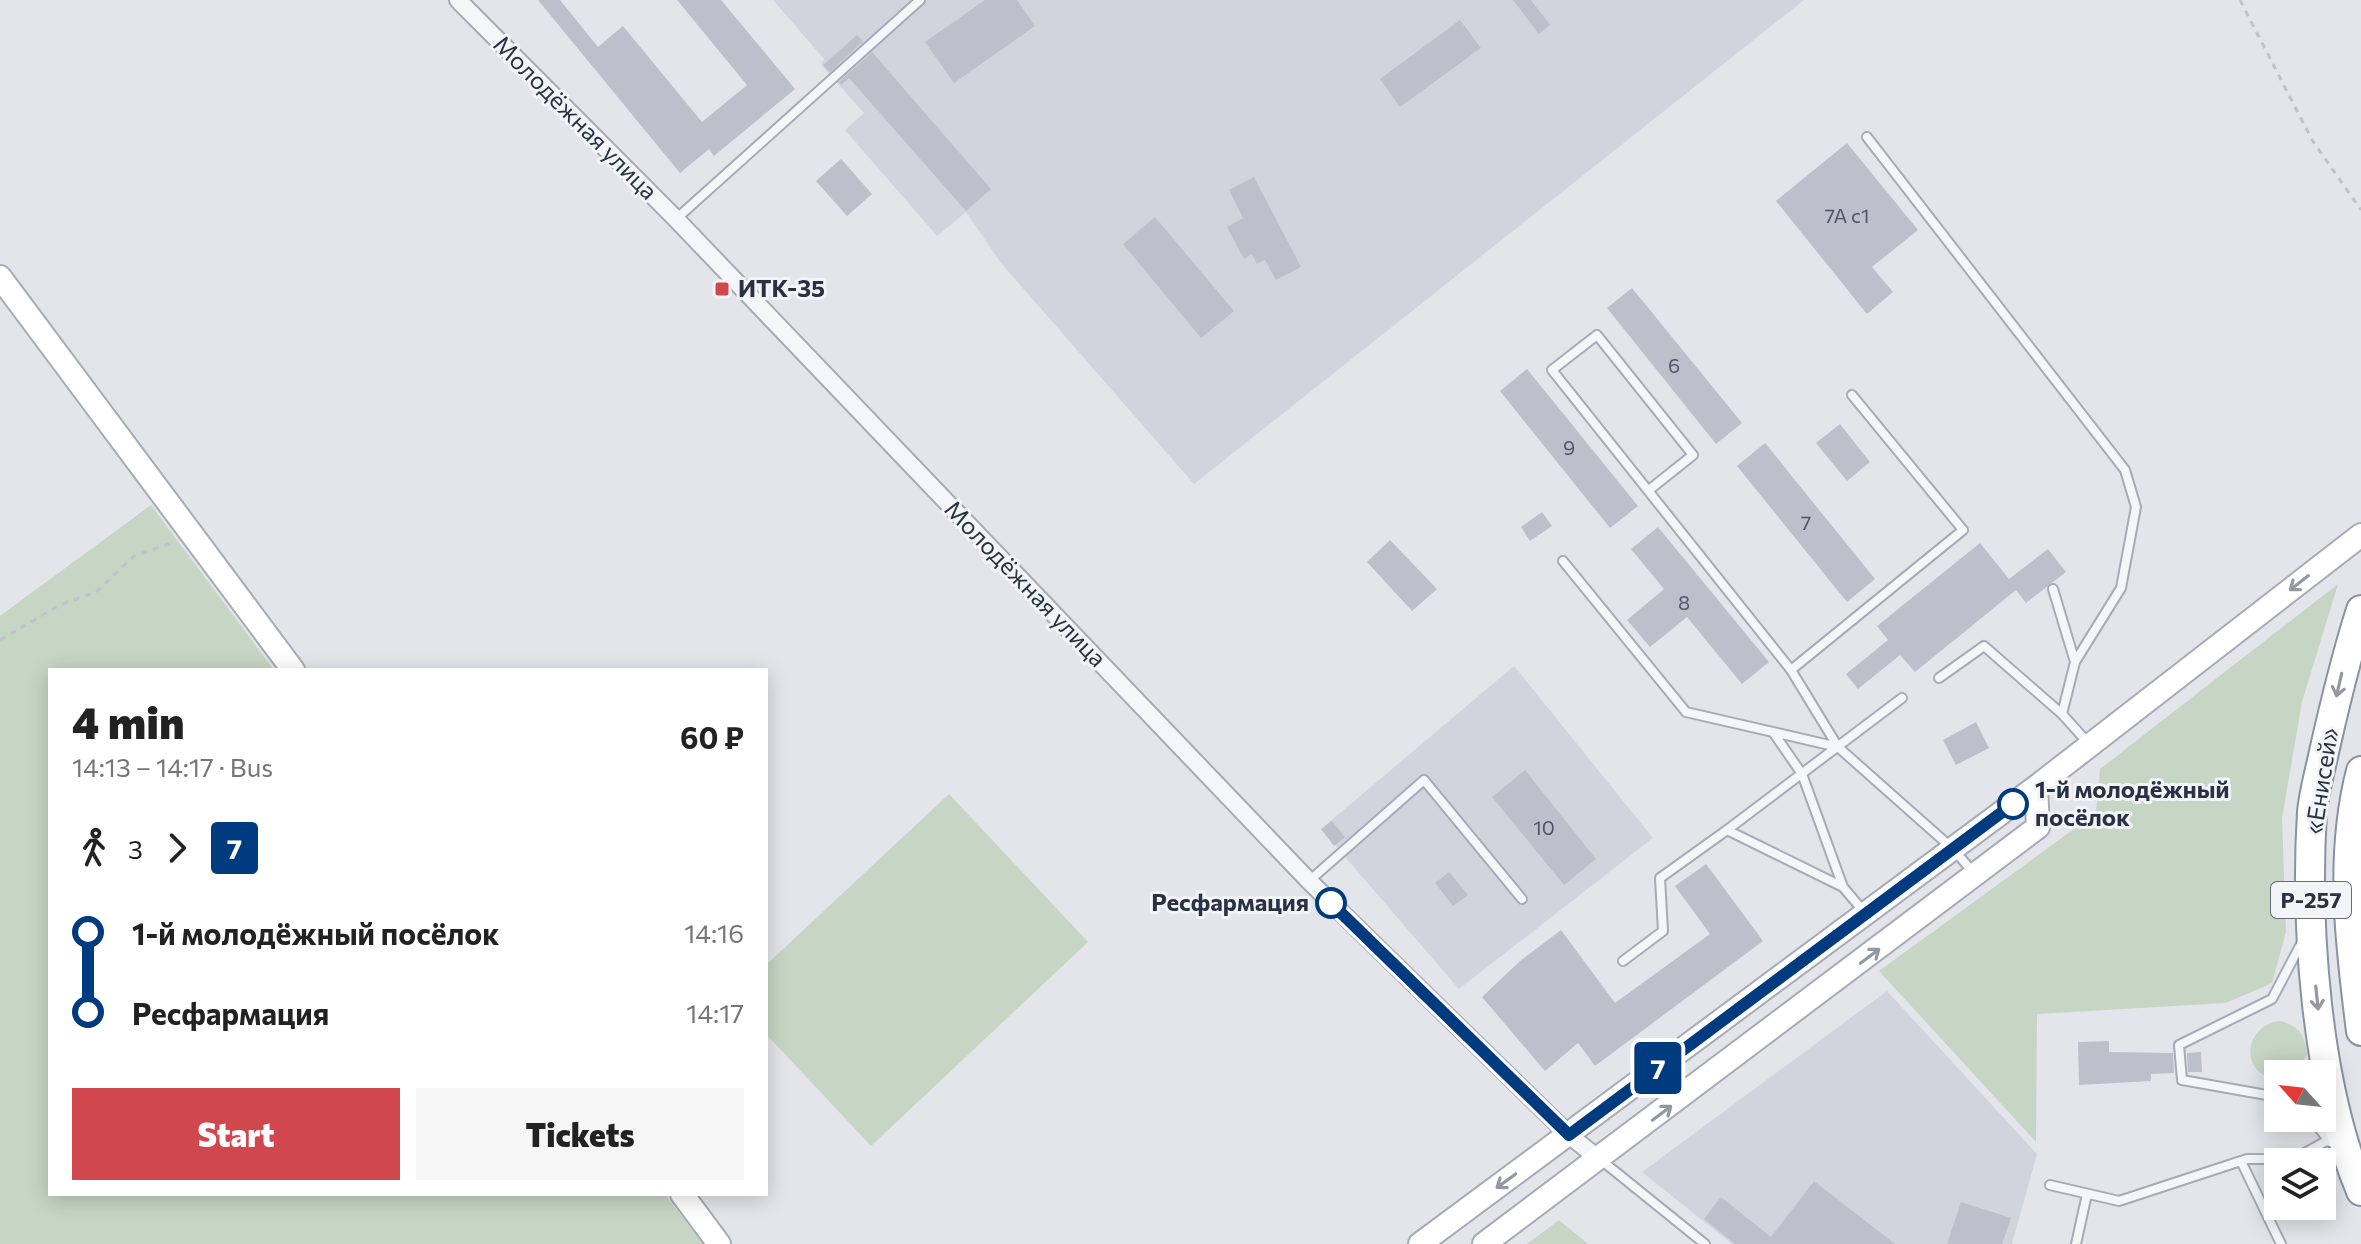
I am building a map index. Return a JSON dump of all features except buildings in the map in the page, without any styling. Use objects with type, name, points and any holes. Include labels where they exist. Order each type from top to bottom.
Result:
[{"type":"highway","name":"«Енисей»","points":[[2357,1180],[2322,1045],[2310,927],[2313,809],[2340,675],[2361,610]]},
{"type":"highway","name":"«Енисей»","points":[[2361,771],[2349,816],[2349,938],[2361,1031]]},
{"type":"street","name":"Молодёжная улица","points":[[458,0],[676,219],[1309,881],[1569,1135],[1600,1160]]},
{"type":"street","points":[[0,277],[292,668]]},
{"type":"street","points":[[1420,1244],[2036,787],[2361,535]]},
{"type":"street","points":[[1484,1244],[1600,1160],[2038,827],[2036,787]]},
{"type":"street","points":[[683,1196],[719,1244]]},
{"type":"lane","points":[[676,219],[920,0]]},
{"type":"lane","points":[[1867,137],[2125,470],[2136,507],[2121,588],[2075,662],[2062,714]]},
{"type":"lane","points":[[1649,490],[1693,455],[1597,335],[1552,370],[1791,670],[1838,747],[1953,849],[1976,875]]},
{"type":"lane","points":[[1791,670],[1963,530],[1852,395]]},
{"type":"lane","points":[[1563,561],[1686,712],[1838,747]]},
{"type":"lane","points":[[2053,589],[2075,662]]},
{"type":"lane","points":[[1939,678],[1984,646],[2062,714],[2091,745]]},
{"type":"lane","points":[[1623,961],[1663,931],[1660,878],[1902,698]]},
{"type":"lane","points":[[1773,731],[1802,774],[1843,887],[1866,914]]},
{"type":"lane","points":[[1309,881],[1424,780],[1522,899]]},
{"type":"lane","points":[[1727,830],[1843,887]]},
{"type":"lane","points":[[2264,1095],[2182,1080],[2179,1045],[2272,999],[2310,927]]},
{"type":"lane","points":[[2322,1132],[2357,1180]]},
{"type":"lane","points":[[2050,1185],[2119,1201],[2241,1161],[2294,1159],[2328,1140]]},
{"type":"lane","points":[[1600,1160],[1705,1244]]},
{"type":"lane","points":[[2241,1161],[2281,1244]]},
{"type":"lane","points":[[2076,1244],[2087,1194]]},
{"type":"path","points":[[2240,0],[2312,140],[2361,210]]},
{"type":"path","points":[[0,640],[60,605],[96,592],[134,556],[193,536]]},
{"type":"shaded area","points":[[773,0],[1804,0],[1194,484],[1001,263],[966,212],[937,236],[845,130],[864,113],[821,65],[824,59]]},
{"type":"shaded area","points":[[1514,666],[1653,838],[1459,989],[1321,829]]},
{"type":"shaded area","points":[[1887,991],[2037,1154],[2012,1244],[1732,1244],[1642,1172]]},
{"type":"green space","points":[[151,505],[273,668],[48,668],[48,1196],[667,1196],[703,1244],[0,1244],[0,616]]},
{"type":"green space","points":[[2338,584],[2302,702],[2282,818],[2286,932],[2272,983],[2226,1003],[2037,1014],[2036,1142],[1879,971],[2096,813],[2100,769]]},
{"type":"green space","points":[[949,794],[1088,942],[871,1146],[768,1036],[768,963]]},
{"type":"green space","points":[[2280,1021],[2292,1025],[2305,1042],[2307,1055],[2304,1060],[2264,1060],[2264,1075],[2257,1069],[2250,1050],[2259,1031]]},
{"type":"green space","points":[[1559,1220],[1588,1244],[1527,1244]]},
{"type":"bus line","name":"7","points":[[1331,903],[1569,1135],[2013,804]]},
{"type":"place","name":"ИТК-35","points":[[722,289]]},
{"type":"place","name":"1-й молодёжный посёлок","points":[[2013,804]]},
{"type":"place","name":"Ресфармация","points":[[1331,903]]}]
